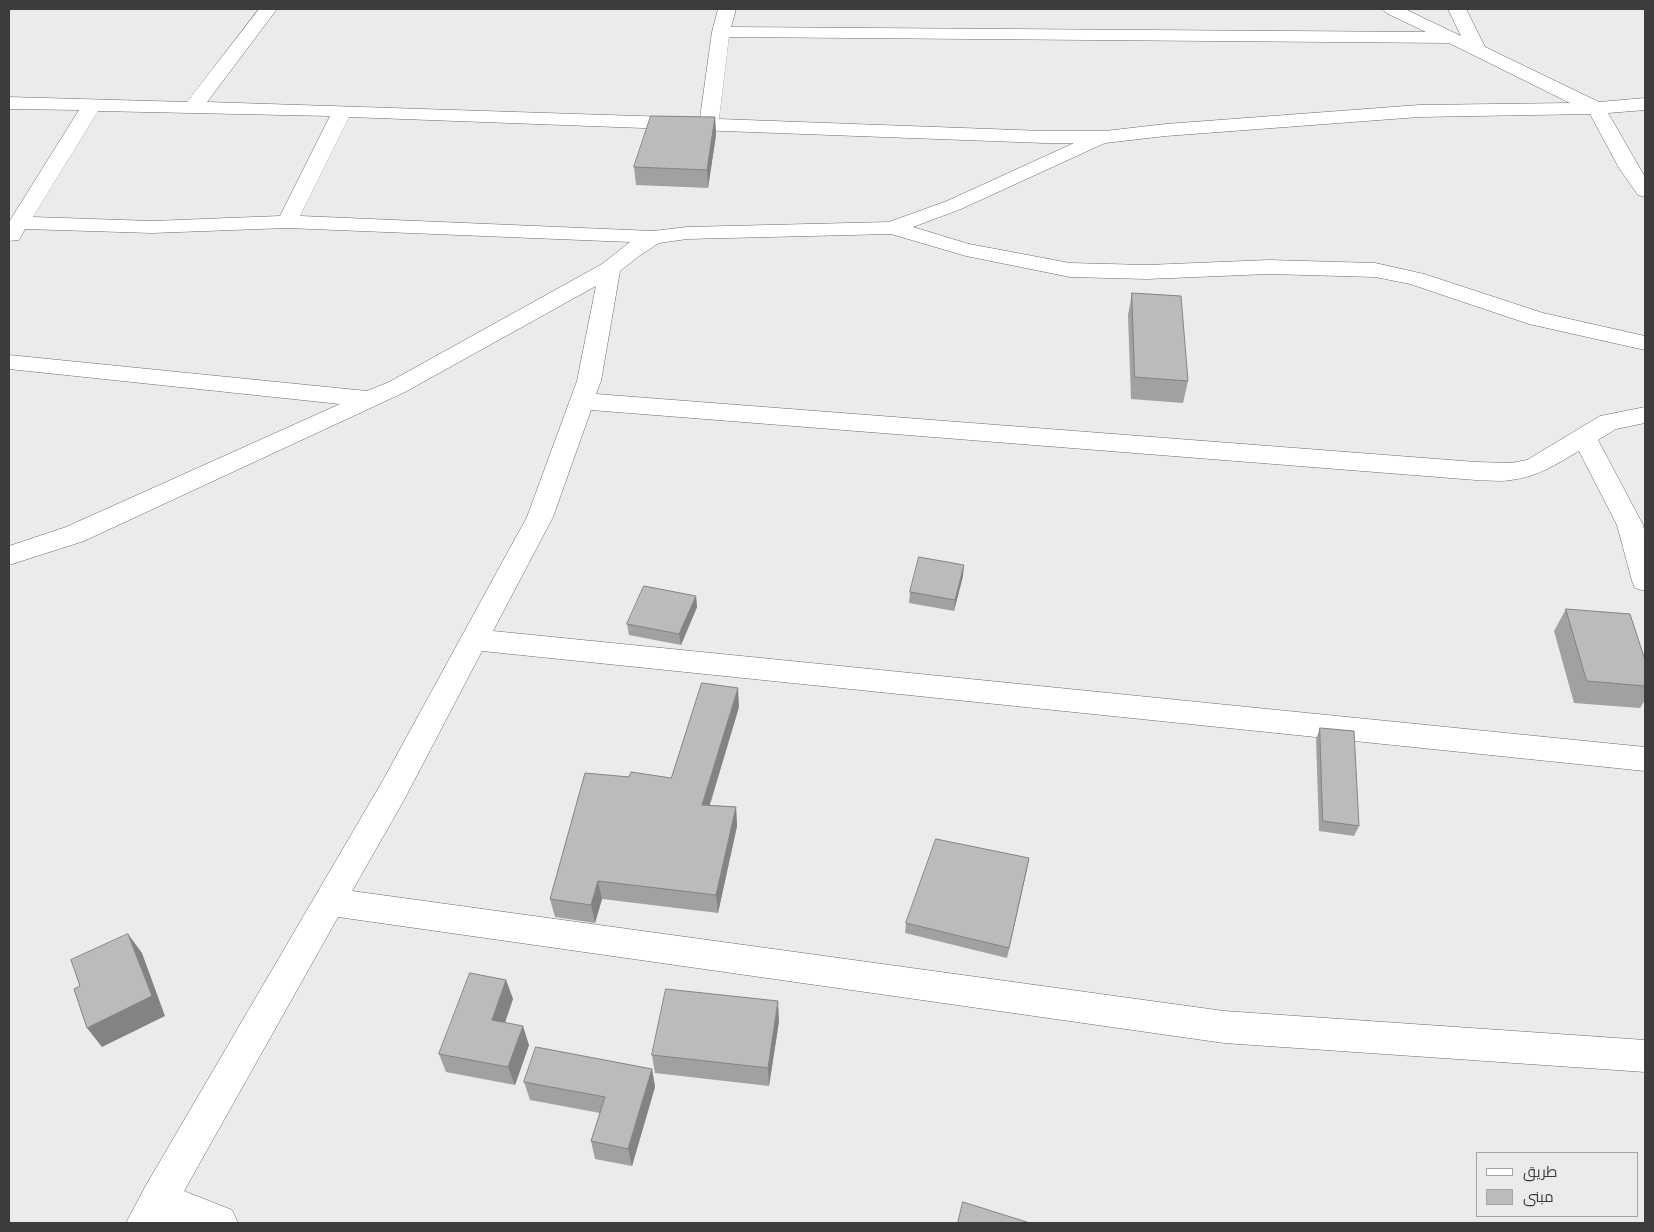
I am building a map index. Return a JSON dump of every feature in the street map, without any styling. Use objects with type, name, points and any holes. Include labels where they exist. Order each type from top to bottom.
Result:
[{"type":"street","points":[[193,107],[268,9]]},
{"type":"street","points":[[709,123],[721,32],[727,9]]},
{"type":"street","points":[[1392,9],[1596,108],[1629,168],[1645,191]]},
{"type":"street","points":[[1456,9],[1478,51]]},
{"type":"street","points":[[721,32],[1451,38]]},
{"type":"street","points":[[9,103],[342,111],[709,123],[1044,137],[1105,137],[1166,130],[1420,110],[1596,108],[1645,104]]},
{"type":"street","points":[[14,231],[92,105]]},
{"type":"street","points":[[287,222],[342,111]]},
{"type":"street","points":[[892,228],[963,201],[1105,137]]},
{"type":"street","points":[[14,231],[287,222],[653,237],[688,233],[892,228],[966,250],[1070,270],[1147,272],[1270,267],[1375,270],[1416,278],[1537,319],[1645,343]]},
{"type":"street","points":[[9,556],[75,534],[397,387],[610,269],[631,251],[653,237]]},
{"type":"street","points":[[219,1223],[152,1212],[393,792],[540,517],[588,381],[610,269]]},
{"type":"street","points":[[9,362],[369,400]]},
{"type":"street","points":[[581,401],[1476,471],[1511,472],[1535,466],[1610,422],[1645,415]]},
{"type":"street","points":[[1584,437],[1641,549],[1645,581]]},
{"type":"street","points":[[474,640],[1645,759]]},
{"type":"street","points":[[330,902],[1224,1027],[1645,1056]]},
{"type":"building","points":[[651,116],[715,117],[707,170],[634,167]]},
{"type":"building","points":[[1132,293],[1181,296],[1188,381],[1135,377]]},
{"type":"building","points":[[919,557],[964,565],[955,600],[910,592]]},
{"type":"building","points":[[644,586],[696,596],[679,634],[627,624]]},
{"type":"building","points":[[1566,609],[1630,614],[1645,660],[1645,686],[1587,681]]},
{"type":"building","points":[[702,683],[738,688],[702,805],[736,807],[716,895],[598,881],[591,905],[550,899],[585,773],[629,777],[631,772],[671,778]]},
{"type":"building","points":[[1320,728],[1354,731],[1359,826],[1323,821]]},
{"type":"building","points":[[936,839],[1029,858],[1009,948],[906,923]]},
{"type":"building","points":[[128,934],[152,996],[87,1028],[74,989],[80,986],[71,960]]},
{"type":"building","points":[[470,973],[506,980],[492,1020],[523,1026],[508,1067],[439,1054]]},
{"type":"building","points":[[666,989],[778,1001],[768,1068],[652,1055]]},
{"type":"building","points":[[536,1047],[652,1069],[628,1149],[591,1141],[605,1097],[524,1082]]},
{"type":"building","points":[[963,1202],[1030,1223],[958,1223]]}]
